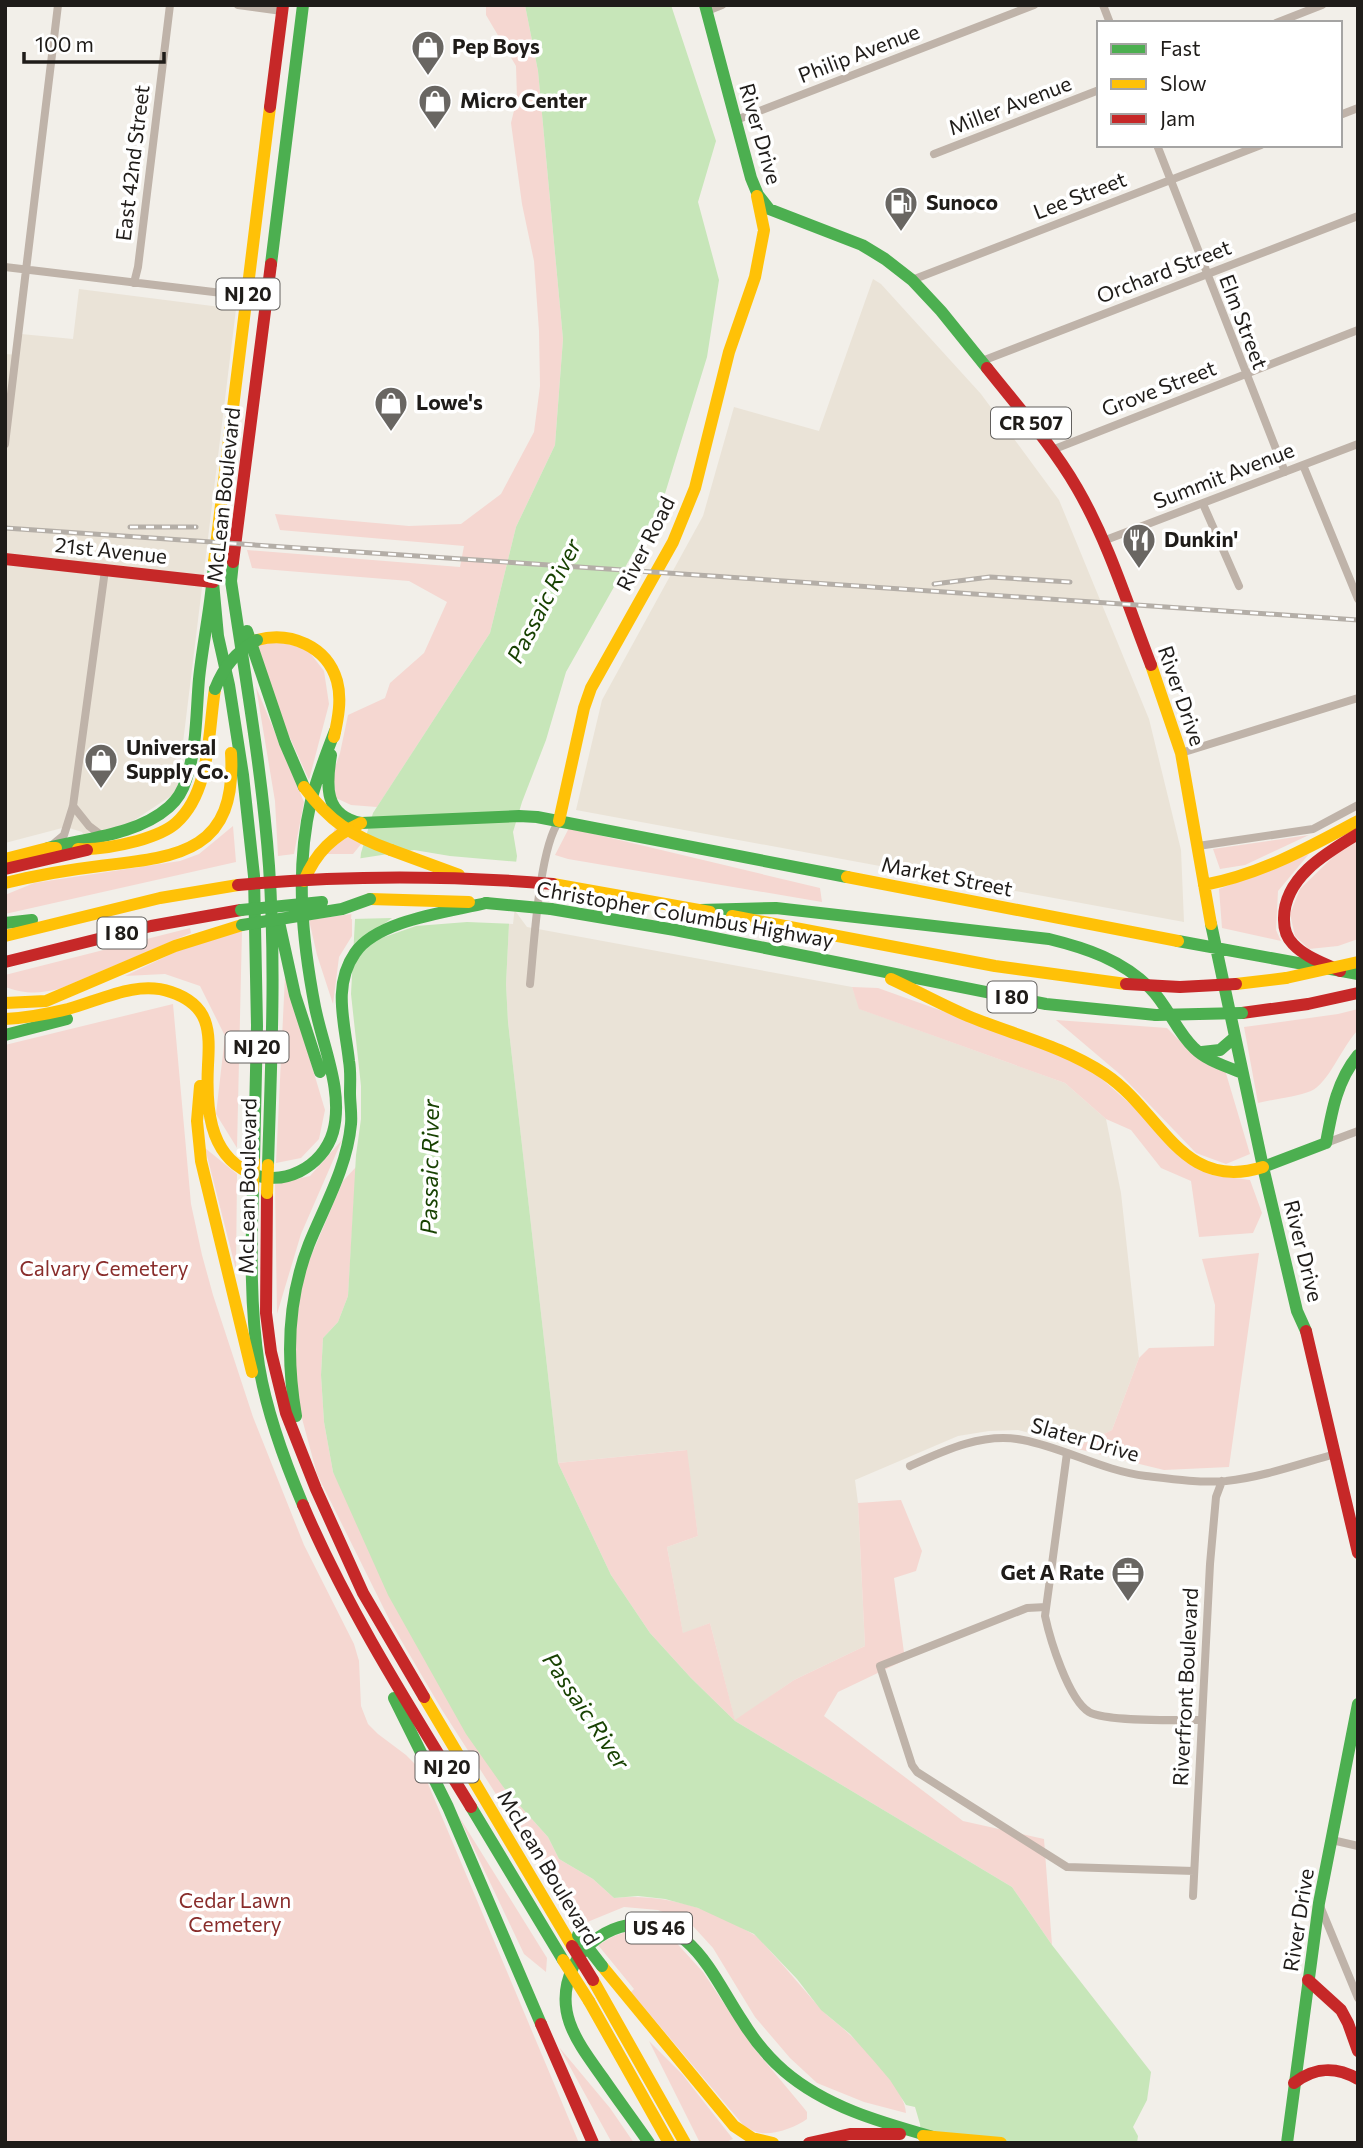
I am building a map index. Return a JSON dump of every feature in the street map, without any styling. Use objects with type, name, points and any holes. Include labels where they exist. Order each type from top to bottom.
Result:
[{"type":"main road","name":"McLean Boulevard","points":[[303,5],[231,581],[257,753],[269,867],[273,968],[265,1275],[271,1351],[292,1434],[369,1605],[474,1782],[575,1940],[593,1980],[685,2143]]},
{"type":"main road","name":"McLean Boulevard","points":[[283,8],[215,551],[214,582],[221,653],[229,685],[243,775],[254,876],[257,1013],[251,1279],[256,1341],[267,1403],[292,1475],[335,1572],[359,1618],[589,2001],[669,2143]]},
{"type":"main road","name":"River Drive","points":[[706,8],[757,196],[766,209],[862,245],[912,280],[937,306],[1052,450],[1077,488],[1103,541],[1155,676],[1181,753],[1215,949],[1242,1073],[1297,1311],[1309,1339],[1358,1553]]},
{"type":"main road","name":"River Road","points":[[559,821],[583,708],[591,688],[673,542],[695,488],[729,352],[755,277],[764,230],[757,196]]},
{"type":"main road","points":[[235,558],[237,591],[252,650],[285,743],[304,787],[331,821],[349,832],[462,876]]},
{"type":"main road","name":"21st Avenue","points":[[5,559],[214,582]]},
{"type":"main road","points":[[5,859],[101,835],[152,819],[167,809],[183,786],[189,766],[214,582]]},
{"type":"main road","points":[[5,869],[40,859],[153,838],[169,830],[187,814],[199,790],[215,689],[221,671],[243,648],[257,640],[273,636],[292,638],[307,644],[320,653],[331,666],[337,682],[338,712],[328,785],[336,810],[345,818],[361,823]]},
{"type":"main road","points":[[5,883],[35,876],[176,856],[206,839],[217,826],[228,801],[232,762],[223,695],[221,653]]},
{"type":"main road","points":[[5,1019],[54,1012],[132,990],[158,988],[179,993],[200,1010],[209,1034],[209,1115],[216,1139],[229,1159],[261,1178],[294,1176],[307,1169],[327,1147],[332,1135],[335,1095],[312,991],[302,929],[302,847],[321,763],[335,732]]},
{"type":"main road","name":"Market Street","points":[[361,823],[529,816],[1215,949],[1358,974]]},
{"type":"main road","points":[[1204,885],[1257,873],[1358,821]]},
{"type":"main road","points":[[300,893],[313,860],[321,848],[344,831],[361,823]]},
{"type":"main road","points":[[1340,971],[1318,961],[1291,942],[1284,923],[1284,907],[1290,890],[1302,876],[1325,856],[1358,834]]},
{"type":"main road","points":[[48,848],[87,850]]},
{"type":"main road","points":[[269,867],[295,995],[334,1114]]},
{"type":"main road","points":[[5,890],[35,876]]},
{"type":"main road","name":"Christopher Columbus Highway","points":[[5,936],[180,894],[238,885],[350,876],[462,876],[553,884],[995,966],[1126,984],[1180,987],[1236,985],[1286,978],[1358,962]]},
{"type":"main road","points":[[5,1003],[46,1001],[176,946],[242,925],[342,909],[370,899]]},
{"type":"main road","name":"Christopher Columbus Highway","points":[[5,962],[140,928],[240,910],[370,899],[486,903],[551,909],[676,930],[1046,1004],[1104,1012],[1156,1015],[1242,1013],[1308,1004],[1358,993]]},
{"type":"main road","points":[[325,1509],[294,1408],[289,1369],[290,1327],[301,1265],[344,1161],[351,1124],[351,1078],[342,1006],[342,983],[356,950],[369,938],[392,926],[486,903]]},
{"type":"main road","points":[[700,910],[776,908],[1074,944],[1097,952],[1129,971],[1159,998],[1194,1048],[1242,1073]]},
{"type":"main road","points":[[5,923],[104,911]]},
{"type":"main road","points":[[308,960],[350,1092]]},
{"type":"main road","points":[[870,968],[965,1014],[1061,1050],[1085,1062],[1128,1093],[1189,1159],[1204,1169],[1219,1173],[1237,1174],[1263,1167],[1326,1143],[1341,1077],[1358,1055]]},
{"type":"main road","points":[[5,1035],[65,1020],[158,988]]},
{"type":"main road","points":[[5,992],[24,998],[55,997]]},
{"type":"main road","points":[[1194,1048],[1203,1053],[1216,1053],[1226,1048],[1235,1037]]},
{"type":"main road","points":[[208,1068],[200,1080],[197,1108],[201,1161],[258,1396],[267,1424],[292,1475]]},
{"type":"main road","points":[[335,1572],[448,1807],[593,2143]]},
{"type":"main road","name":"River Drive","points":[[1287,2143],[1319,1903],[1358,1704]]},
{"type":"main road","name":"US 46","points":[[649,2143],[580,2047],[567,2016],[565,1997],[569,1972],[584,1949],[613,1930],[639,1925],[666,1929],[695,1948],[758,2045],[775,2064],[811,2093],[882,2128],[933,2137],[1000,2143]]},
{"type":"main road","points":[[575,1940],[602,1966],[734,2126],[758,2141],[773,2143]]},
{"type":"main road","points":[[1308,1980],[1341,2009],[1358,2051]]},
{"type":"main road","points":[[1294,2083],[1320,2069],[1344,2071],[1358,2079]]},
{"type":"main road","points":[[797,2143],[882,2128]]},
{"type":"street","points":[[5,444],[58,5]]},
{"type":"street","name":"East 42nd Street","points":[[134,283],[170,5]]},
{"type":"street","points":[[238,5],[283,8]]},
{"type":"street","points":[[706,8],[722,5]]},
{"type":"street","name":"Philip Avenue","points":[[736,120],[1034,5]]},
{"type":"street","points":[[1281,21],[1322,5]]},
{"type":"street","name":"Miller Avenue","points":[[934,154],[1097,91]]},
{"type":"street","name":"Elm Street","points":[[1158,147],[1284,472]]},
{"type":"street","name":"Lee Street","points":[[912,280],[1256,147]]},
{"type":"street","name":"Orchard Street","points":[[982,362],[1358,216]]},
{"type":"street","points":[[5,267],[247,296]]},
{"type":"street","name":"Grove Street","points":[[1052,450],[1358,330]]},
{"type":"street","name":"Summit Avenue","points":[[1103,541],[1358,444]]},
{"type":"street","points":[[1303,465],[1358,599]]},
{"type":"street","points":[[1203,504],[1239,586]]},
{"type":"street","points":[[48,848],[64,835],[73,806],[104,570]]},
{"type":"street","points":[[1181,753],[1358,698]]},
{"type":"street","points":[[1198,846],[1313,829],[1358,805]]},
{"type":"street","points":[[73,806],[89,826],[101,835]]},
{"type":"street","points":[[530,984],[546,859],[552,831],[559,821]]},
{"type":"street","points":[[1326,1143],[1358,1131]]},
{"type":"street","name":"Slater Drive","points":[[910,1466],[971,1442],[993,1438],[1024,1440],[1120,1472],[1222,1481],[1272,1472],[1335,1454]]},
{"type":"street","points":[[1067,1453],[1045,1616],[1049,1635],[1074,1698],[1084,1708],[1106,1717],[1201,1720]]},
{"type":"street","name":"Riverfront Boulevard","points":[[1193,1896],[1213,1523],[1216,1497],[1222,1481]]},
{"type":"street","points":[[1046,1608],[1027,1608],[880,1666],[912,1765],[917,1772],[1067,1867],[1194,1871]]},
{"type":"street","points":[[1332,1840],[1358,1846]]},
{"type":"street","points":[[1319,1903],[1358,1998]]},
{"type":"shaded area","points":[[873,279],[881,284],[981,394],[1059,500],[1149,719],[1181,850],[1184,922],[576,810],[602,700],[703,516],[734,407],[819,431]]},
{"type":"shaded area","points":[[79,289],[236,309],[177,792],[124,827],[85,837],[82,832],[66,827],[5,843],[5,354],[19,355],[21,334],[73,339]]},
{"type":"shaded area","points":[[510,904],[527,927],[852,987],[860,1009],[1065,1083],[1106,1119],[1121,1193],[1139,1358],[1112,1430],[1074,1448],[1053,1439],[1018,1430],[958,1436],[855,1480],[865,1646],[794,1680],[735,1721],[710,1623],[683,1634],[667,1547],[698,1536],[686,1450],[558,1463],[508,1022],[506,984]]},
{"type":"green space","points":[[486,5],[525,5],[538,71],[563,339],[555,445],[516,527],[490,633],[377,807],[351,805],[336,798],[333,773],[348,715],[385,698],[390,683],[424,653],[447,602],[409,581],[252,568],[247,550],[460,567],[464,546],[280,530],[275,514],[409,526],[461,524],[501,494],[534,432],[540,386],[539,331],[534,261],[522,204],[511,123],[517,98],[516,66],[486,15]]},
{"type":"green space","points":[[275,641],[307,649],[324,671],[329,704],[309,780],[276,707],[255,646]]},
{"type":"green space","points":[[256,687],[304,802],[294,854],[278,856],[275,801]]},
{"type":"green space","points":[[233,826],[236,862],[5,914],[5,895],[34,883],[180,861],[199,854]]},
{"type":"green space","points":[[335,828],[362,843],[353,854],[325,854]]},
{"type":"green space","points":[[569,828],[820,888],[822,902],[555,855]]},
{"type":"green space","points":[[1309,835],[1245,865],[1220,869],[1213,849]]},
{"type":"green space","points":[[1358,841],[1358,939],[1338,946],[1309,949],[1295,936],[1290,914],[1300,889],[1335,855]]},
{"type":"green space","points":[[1309,854],[1278,891],[1276,930],[1281,941],[1222,928],[1219,889]]},
{"type":"green space","points":[[352,914],[352,936],[339,957],[333,1004],[309,920]]},
{"type":"green space","points":[[190,928],[191,933],[59,989],[32,992],[5,987],[5,975]]},
{"type":"green space","points":[[242,930],[237,1148],[216,1114],[225,1036],[200,986],[165,974],[125,976],[190,945]]},
{"type":"green space","points":[[285,976],[325,1110],[319,1139],[301,1158],[276,1163]]},
{"type":"green space","points":[[852,987],[878,988],[1060,1053],[1094,1072],[1211,1175],[1250,1180],[1262,1213],[1253,1233],[1199,1237],[1191,1181],[1161,1168],[1131,1130],[1106,1119],[1065,1083],[859,1009]]},
{"type":"green space","name":"Cedar Lawn Cemetery","points":[[173,1004],[191,1204],[213,1295],[253,1417],[304,1545],[354,1644],[359,1661],[361,1706],[368,1724],[406,1755],[426,1779],[579,2143],[5,2143],[5,1045]]},
{"type":"green space","points":[[1358,1009],[1358,1030],[1318,1087],[1299,1095],[1258,1103],[1244,1027]]},
{"type":"green space","points":[[1056,1020],[1167,1028],[1187,1048],[1225,1070],[1250,1154],[1226,1164],[1196,1153],[1122,1076]]},
{"type":"green space","points":[[342,1140],[301,1234],[277,1314],[275,1184],[310,1176]]},
{"type":"green space","points":[[205,1148],[237,1174],[236,1270]]},
{"type":"green space","points":[[356,1167],[348,1296],[338,1322],[323,1338],[321,1375],[324,1422],[333,1472],[504,1788],[548,1837],[559,1859],[593,1879],[614,1898],[650,1898],[686,1904],[719,1916],[757,1937],[820,2008],[874,2059],[899,2093],[906,2113],[864,2102],[817,2083],[790,2058],[755,2017],[713,1948],[692,1925],[658,1910],[624,1907],[580,1925],[442,1710],[391,1623],[317,1474],[297,1400],[292,1343],[300,1282],[343,1181]]},
{"type":"green space","points":[[1259,1253],[1229,1467],[1164,1470],[1074,1448],[1112,1430],[1139,1358],[1149,1348],[1214,1346],[1215,1305],[1202,1259]]},
{"type":"green space","points":[[687,1450],[698,1536],[667,1547],[683,1633],[710,1623],[735,1720],[794,1680],[865,1646],[858,1503],[901,1500],[922,1551],[916,1571],[894,1578],[905,1660],[838,1692],[824,1716],[963,1821],[1044,1839],[1052,1945],[1012,1887],[735,1721],[650,1633],[611,1575],[558,1463]]},
{"type":"green space","points":[[458,1815],[547,1958],[546,1972],[524,1954]]},
{"type":"green space","points":[[638,1928],[671,1937],[703,1972],[753,2047],[807,2112],[807,2119],[773,2133],[759,2133],[744,2126],[631,1992],[634,1989],[598,1945]]},
{"type":"green space","points":[[649,2041],[682,2074],[733,2139],[724,2143],[700,2143]]},
{"type":"green space","points":[[559,2047],[610,2108],[634,2143],[612,2143]]},
{"type":"water","name":"Passaic River","points":[[525,5],[671,5],[716,141],[698,202],[719,280],[707,357],[663,500],[566,672],[546,740],[513,832],[517,856],[510,904],[506,984],[508,1022],[558,1463],[611,1575],[650,1633],[735,1721],[1012,1887],[1052,1945],[1151,2072],[1147,2100],[1133,2127],[1138,2136],[1137,2143],[922,2143],[915,2107],[906,2105],[890,2080],[850,2034],[821,2010],[797,1979],[754,1934],[698,1908],[665,1899],[638,1896],[614,1898],[593,1879],[559,1859],[548,1837],[504,1788],[466,1734],[388,1595],[333,1472],[324,1422],[321,1375],[323,1338],[338,1322],[348,1296],[356,1155],[361,1119],[361,1086],[351,994],[361,853],[373,813],[490,633],[516,527],[555,445],[563,339],[538,71]]},
{"type":"pier","points":[[414,850],[520,862],[513,924],[467,922],[416,926],[350,949],[392,918],[351,919],[356,859]]},
{"type":"railway","points":[[130,527],[196,527]]},
{"type":"railway","points":[[5,528],[1358,620]]},
{"type":"railway","points":[[934,584],[990,577],[1070,582]]},
{"type":"traffic: fast","points":[[271,264],[303,5]]},
{"type":"traffic: fast","points":[[705,5],[751,178],[758,195],[769,209],[862,245],[885,259],[912,280],[987,368]]},
{"type":"traffic: fast","points":[[48,848],[127,830],[142,824],[169,807],[179,795],[190,768],[194,743],[214,562]]},
{"type":"traffic: fast","points":[[233,562],[231,581],[258,759],[269,866],[273,978],[268,1165]]},
{"type":"traffic: fast","points":[[213,582],[218,636],[229,685],[243,775],[254,876],[257,1026],[254,1161]]},
{"type":"traffic: fast","points":[[247,631],[285,743],[304,787]]},
{"type":"traffic: fast","points":[[215,689],[232,660],[257,640]]},
{"type":"traffic: fast","points":[[248,1172],[274,1178],[300,1172],[311,1165],[328,1144],[336,1117],[334,1085],[310,981],[302,904],[306,827],[319,774],[335,731]]},
{"type":"traffic: fast","points":[[331,755],[328,777],[330,798],[340,814],[361,823],[537,817],[847,877]]},
{"type":"traffic: fast","points":[[242,925],[342,909],[370,899]]},
{"type":"traffic: fast","points":[[241,910],[322,902]]},
{"type":"traffic: fast","points":[[296,1416],[290,1351],[296,1286],[309,1244],[340,1171],[351,1124],[350,1069],[342,1006],[348,966],[365,942],[396,925],[486,903]]},
{"type":"traffic: fast","points":[[486,903],[551,909]]},
{"type":"traffic: fast","points":[[700,910],[776,908],[1049,939],[1076,947],[1103,956],[1139,978],[1156,995],[1182,1034],[1199,1053],[1242,1073]]},
{"type":"traffic: fast","points":[[551,909],[675,930],[1046,1004],[1156,1015]]},
{"type":"traffic: fast","points":[[5,923],[32,920]]},
{"type":"traffic: fast","points":[[279,922],[295,995],[320,1072]]},
{"type":"traffic: fast","points":[[1211,924],[1263,1167],[1297,1311],[1306,1331]]},
{"type":"traffic: fast","points":[[1178,941],[1358,974]]},
{"type":"traffic: fast","points":[[1156,1015],[1242,1013]]},
{"type":"traffic: fast","points":[[5,1035],[67,1019]]},
{"type":"traffic: fast","points":[[1202,1052],[1220,1050],[1235,1037]]},
{"type":"traffic: fast","points":[[1326,1143],[1340,1086],[1358,1055]]},
{"type":"traffic: fast","points":[[1263,1167],[1326,1143]]},
{"type":"traffic: fast","points":[[253,1189],[253,1300],[259,1366],[277,1437],[303,1505]]},
{"type":"traffic: fast","points":[[394,1698],[448,1807],[541,2024]]},
{"type":"traffic: fast","points":[[1287,2143],[1319,1903],[1358,1704]]},
{"type":"traffic: fast","points":[[471,1807],[563,1960]]},
{"type":"traffic: fast","points":[[649,2143],[577,2040],[571,2027],[565,1999],[573,1967],[587,1948],[599,1937],[620,1927],[644,1924],[664,1928],[681,1937],[696,1951],[757,2042],[778,2066],[800,2084],[854,2112],[933,2137]]},
{"type":"traffic: fast","points":[[578,1935],[602,1966]]},
{"type":"traffic: slow","points":[[214,562],[270,107]]},
{"type":"traffic: slow","points":[[559,821],[584,708],[591,688],[673,542],[695,488],[729,352],[755,277],[764,230],[757,196]]},
{"type":"traffic: slow","points":[[257,640],[294,640],[316,650],[325,659],[337,681],[339,695],[334,737]]},
{"type":"traffic: slow","points":[[1151,665],[1181,753],[1211,924]]},
{"type":"traffic: slow","points":[[78,849],[137,841],[163,832],[176,823],[196,795],[202,778],[215,689]]},
{"type":"traffic: slow","points":[[5,883],[64,871],[155,858],[197,843],[213,830],[224,811],[230,786],[231,753]]},
{"type":"traffic: slow","points":[[304,787],[342,826],[391,850]]},
{"type":"traffic: slow","points":[[1204,885],[1265,867],[1358,821]]},
{"type":"traffic: slow","points":[[304,881],[326,846],[361,823]]},
{"type":"traffic: slow","points":[[5,859],[56,848]]},
{"type":"traffic: slow","points":[[391,850],[459,875]]},
{"type":"traffic: slow","points":[[847,877],[1178,941]]},
{"type":"traffic: slow","points":[[553,884],[710,912]]},
{"type":"traffic: slow","points":[[5,936],[160,898],[238,885]]},
{"type":"traffic: slow","points":[[370,899],[469,902]]},
{"type":"traffic: slow","points":[[732,916],[995,966],[1126,984]]},
{"type":"traffic: slow","points":[[5,1003],[46,1001],[175,946],[242,925]]},
{"type":"traffic: slow","points":[[1286,978],[1358,962]]},
{"type":"traffic: slow","points":[[1236,984],[1286,978]]},
{"type":"traffic: slow","points":[[891,979],[968,1016],[1055,1048],[1089,1064],[1125,1090],[1192,1159],[1212,1169],[1235,1172],[1263,1167]]},
{"type":"traffic: slow","points":[[5,1019],[60,1011],[145,988],[184,997],[194,1004],[205,1021],[209,1041],[209,1111],[217,1140],[235,1164],[248,1172]]},
{"type":"traffic: slow","points":[[200,1086],[197,1121],[201,1161],[252,1372]]},
{"type":"traffic: slow","points":[[253,1189],[254,1161]]},
{"type":"traffic: slow","points":[[267,1193],[268,1165]]},
{"type":"traffic: slow","points":[[424,1697],[572,1946]]},
{"type":"traffic: slow","points":[[563,1960],[589,2001]]},
{"type":"traffic: slow","points":[[602,1966],[734,2126],[752,2138],[773,2143]]},
{"type":"traffic: slow","points":[[593,1980],[685,2143]]},
{"type":"traffic: slow","points":[[589,2001],[669,2143]]},
{"type":"traffic: slow","points":[[923,2136],[1001,2143]]},
{"type":"traffic: jam","points":[[270,107],[283,5]]},
{"type":"traffic: jam","points":[[233,562],[271,264]]},
{"type":"traffic: jam","points":[[987,368],[1046,441],[1077,488],[1108,553],[1151,665]]},
{"type":"traffic: jam","points":[[5,559],[213,582]]},
{"type":"traffic: jam","points":[[1340,971],[1298,949],[1288,936],[1284,920],[1286,905],[1299,879],[1320,858],[1358,834]]},
{"type":"traffic: jam","points":[[5,869],[87,850]]},
{"type":"traffic: jam","points":[[238,885],[396,877],[553,884]]},
{"type":"traffic: jam","points":[[5,962],[151,926],[241,910]]},
{"type":"traffic: jam","points":[[1126,984],[1180,987],[1236,984]]},
{"type":"traffic: jam","points":[[1242,1013],[1308,1004],[1358,993]]},
{"type":"traffic: jam","points":[[267,1193],[266,1313],[271,1352],[286,1413],[316,1489],[363,1593],[424,1697]]},
{"type":"traffic: jam","points":[[1306,1331],[1358,1553]]},
{"type":"traffic: jam","points":[[303,1505],[360,1621],[471,1807]]},
{"type":"traffic: jam","points":[[572,1946],[593,1980]]},
{"type":"traffic: jam","points":[[1308,1980],[1341,2010],[1358,2051]]},
{"type":"traffic: jam","points":[[541,2024],[593,2143]]},
{"type":"traffic: jam","points":[[1294,2083],[1317,2071],[1325,2070],[1341,2072],[1358,2079]]},
{"type":"traffic: jam","points":[[809,2143],[850,2134],[900,2134]]},
{"type":"place","name":"Pep Boys","points":[[428,77]]},
{"type":"place","name":"Micro Center","points":[[435,131]]},
{"type":"place","name":"Sunoco","points":[[901,233]]},
{"type":"place","name":"Lowe's","points":[[391,433]]},
{"type":"place","name":"Dunkin'","points":[[1139,570]]},
{"type":"place","name":"Universal Supply Co.","points":[[101,790]]},
{"type":"place","name":"Get A Rate","points":[[1128,1603]]},
{"type":"park label","name":"Calvary Cemetery","points":[[104,1269]]}]
